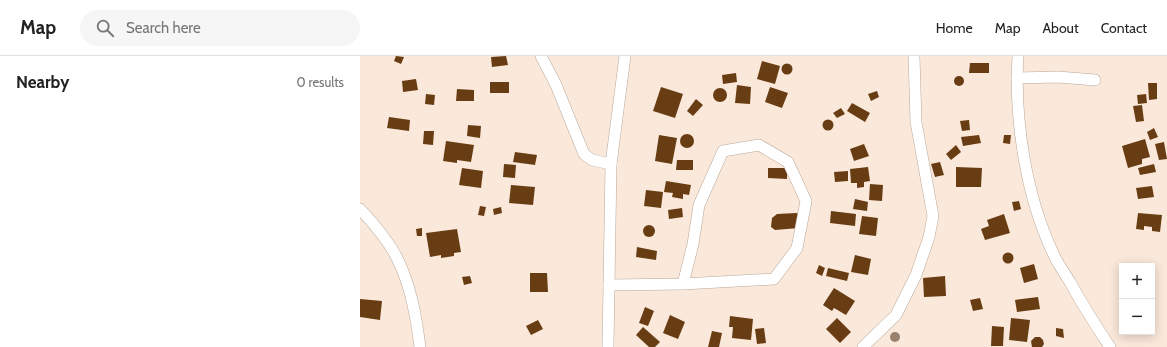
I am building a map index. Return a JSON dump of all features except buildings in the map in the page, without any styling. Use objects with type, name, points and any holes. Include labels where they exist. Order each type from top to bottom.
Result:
[{"type":"street","points":[[541,56],[559,92],[584,154],[592,160],[611,164]]},
{"type":"street","points":[[608,347],[611,164],[625,56]]},
{"type":"street","points":[[863,347],[896,315],[916,275],[929,237],[933,216],[916,122],[914,56]]},
{"type":"street","points":[[1018,56],[1017,78],[1023,158],[1040,222],[1053,254],[1089,316],[1110,347]]},
{"type":"street","points":[[1017,78],[1058,77],[1095,80]]},
{"type":"street","points":[[608,285],[683,284],[774,279],[797,248],[806,200],[788,162],[759,145],[723,151],[699,205],[693,244],[683,284]]},
{"type":"street","points":[[360,209],[376,226],[397,258],[410,291],[420,347]]}]
